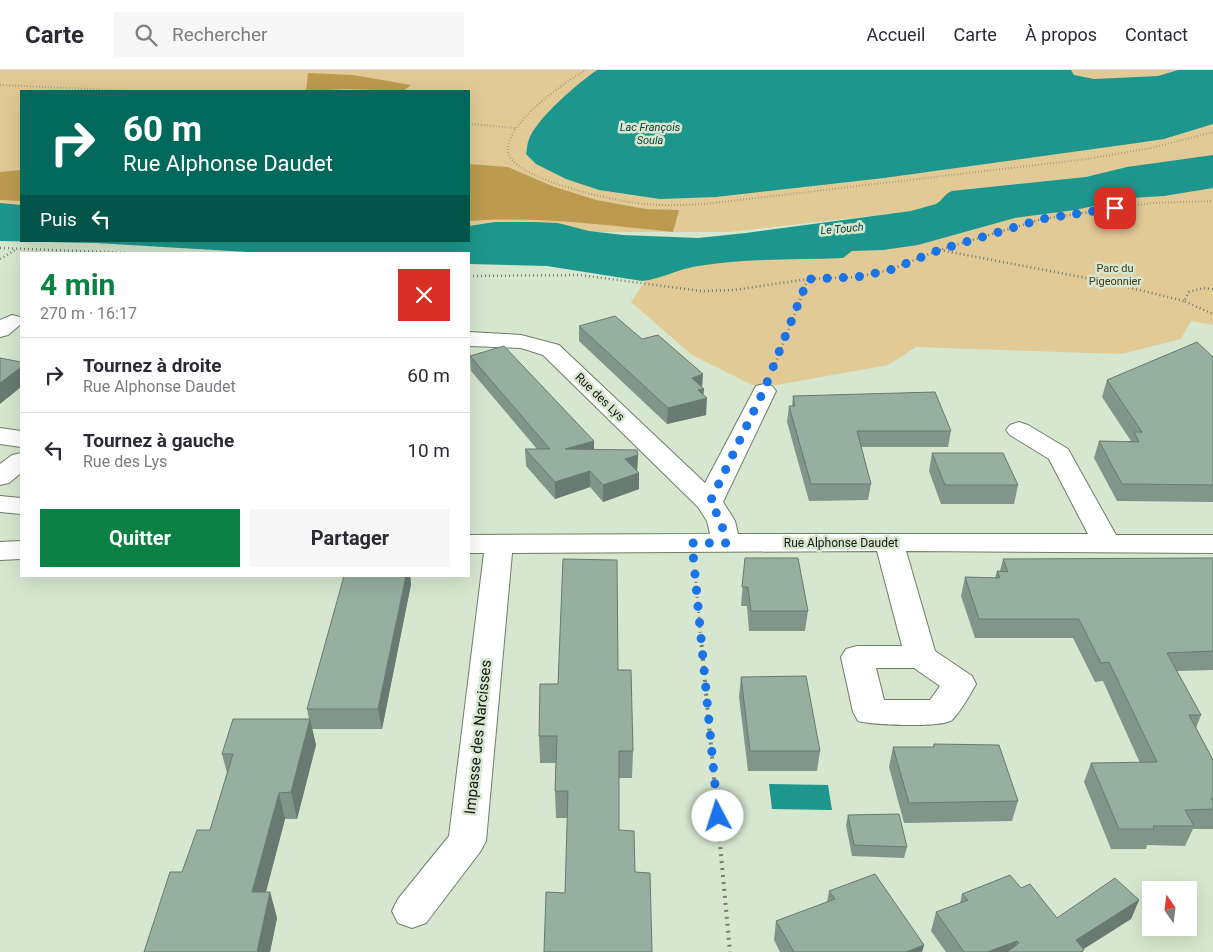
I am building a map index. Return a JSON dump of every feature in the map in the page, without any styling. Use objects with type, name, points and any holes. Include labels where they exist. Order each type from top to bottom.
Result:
[{"type":"street","name":"Rue des Lys","points":[[470,339],[522,340],[551,350],[710,502],[721,521],[726,543]]},
{"type":"street","points":[[710,502],[764,390]]},
{"type":"street","points":[[1019,430],[1060,454],[1107,544]]},
{"type":"street","points":[[0,436],[20,438]]},
{"type":"street","points":[[0,477],[20,462]]},
{"type":"street","points":[[0,504],[20,506]]},
{"type":"street","points":[[889,542],[921,657]]},
{"type":"street","name":"Rue Alphonse Daudet","points":[[484,544],[889,542],[1213,544]]},
{"type":"street","name":"Impasse des Narcisses","points":[[412,911],[466,841],[484,544]]},
{"type":"path","points":[[586,70],[559,86],[515,128],[508,150],[513,161],[525,170],[547,180],[586,192],[633,203],[659,205],[705,204],[1094,158],[1162,146],[1213,132]]},
{"type":"path","points":[[0,85],[110,90]]},
{"type":"path","points":[[470,124],[515,128]]},
{"type":"path","points":[[470,276],[580,275],[701,291],[734,290],[808,279],[857,277],[890,270],[939,250],[1042,219],[1152,203],[1213,201]]},
{"type":"path","points":[[0,248],[109,252]]},
{"type":"path","points":[[0,259],[17,248]]},
{"type":"path","points":[[939,250],[1107,282],[1184,301],[1213,314]]},
{"type":"path","points":[[764,390],[808,279]]},
{"type":"path","points":[[1184,301],[1189,292],[1204,288],[1213,289]]},
{"type":"path","points":[[692,543],[730,952]]},
{"type":"green space","points":[[0,70],[1213,70],[1213,159],[1029,198],[729,232],[470,232],[470,90],[20,90],[20,207],[0,206]]},
{"type":"green space","name":"Parc du Pigeonnier","points":[[1213,168],[1213,325],[1191,321],[1181,339],[1122,354],[916,347],[888,365],[777,385],[752,385],[692,355],[631,302],[655,266],[918,245],[1022,216]]},
{"type":"shaded area","points":[[308,73],[353,75],[411,85],[404,90],[306,90]]},
{"type":"shaded area","points":[[470,164],[508,167],[552,186],[596,200],[646,209],[679,210],[673,232],[546,220],[470,221]]},
{"type":"shaded area","points":[[20,170],[20,201],[0,200],[0,172]]},
{"type":"water","name":"Lac François Soula","points":[[597,70],[1071,70],[1074,75],[1094,79],[1158,76],[1178,70],[1213,70],[1213,124],[1164,139],[884,178],[716,197],[660,199],[599,190],[566,179],[536,164],[526,154],[529,139],[549,111]]},
{"type":"water","name":"Le Touch","points":[[1213,155],[1213,188],[1164,196],[1131,198],[1075,210],[1015,218],[918,245],[883,250],[852,251],[843,258],[752,260],[716,263],[691,267],[642,281],[547,266],[470,264],[470,252],[247,252],[48,242],[470,242],[470,226],[495,222],[558,223],[589,231],[623,235],[698,238],[911,211],[936,204],[952,191],[1086,177],[1127,167]]},
{"type":"water","points":[[0,203],[20,205],[20,241],[0,241]]},
{"type":"water","points":[[769,784],[828,785],[832,810],[772,809]]},
{"type":"building","points":[[615,316],[642,339],[658,335],[703,374],[692,378],[704,389],[698,390],[707,398],[668,408],[579,326]]},
{"type":"building","points":[[1197,342],[1213,357],[1213,485],[1122,484],[1099,441],[1139,442],[1134,432],[1142,432],[1107,380]]},
{"type":"building","points":[[504,346],[594,441],[565,449],[637,450],[638,455],[625,459],[639,473],[603,485],[590,471],[555,482],[525,449],[550,449],[470,356]]},
{"type":"building","points":[[0,358],[20,362],[20,368],[0,383]]},
{"type":"building","points":[[935,392],[951,431],[857,431],[871,484],[811,484],[789,406],[795,406],[793,396]]},
{"type":"building","points":[[932,453],[1003,453],[1018,485],[945,485]]},
{"type":"building","points":[[745,558],[798,558],[808,611],[751,611],[748,587],[742,587]]},
{"type":"building","points":[[1213,558],[1213,651],[1167,653],[1201,715],[1189,715],[1213,760],[1213,799],[1211,799],[1213,801],[1213,809],[1185,810],[1194,826],[1153,826],[1154,829],[1119,829],[1091,763],[1157,762],[1109,662],[1101,663],[1079,619],[979,619],[965,577],[1000,578],[997,571],[1008,572],[1003,559]]},
{"type":"building","points":[[563,559],[617,560],[618,670],[631,670],[633,751],[619,751],[619,830],[634,831],[635,872],[650,873],[652,952],[544,952],[546,892],[565,893],[568,791],[555,791],[557,736],[539,736],[540,684],[558,684]]},
{"type":"building","points":[[344,577],[406,577],[378,709],[307,709]]},
{"type":"building","points":[[806,676],[820,751],[750,751],[741,677]]},
{"type":"building","points":[[233,719],[310,719],[291,792],[279,793],[252,892],[270,892],[257,952],[144,952],[170,872],[182,872],[197,830],[210,830],[233,754],[222,754]]},
{"type":"building","points":[[934,744],[999,745],[1018,801],[909,803],[893,747],[934,747]]},
{"type":"building","points":[[899,814],[907,847],[854,845],[848,815]]},
{"type":"building","points":[[875,874],[924,945],[906,952],[794,952],[776,921],[835,899],[829,891]]},
{"type":"building","points":[[1010,875],[1021,888],[1030,884],[1057,918],[1115,878],[1139,900],[1076,940],[1084,950],[1080,952],[1007,952],[1019,943],[1017,941],[987,952],[964,952],[936,912],[968,900],[962,894]]},
{"type":"route","points":[[718,816],[692,543],[726,543],[721,521],[710,502],[764,390],[808,279],[857,277],[890,270],[939,250],[1042,219],[1115,208]]}]
